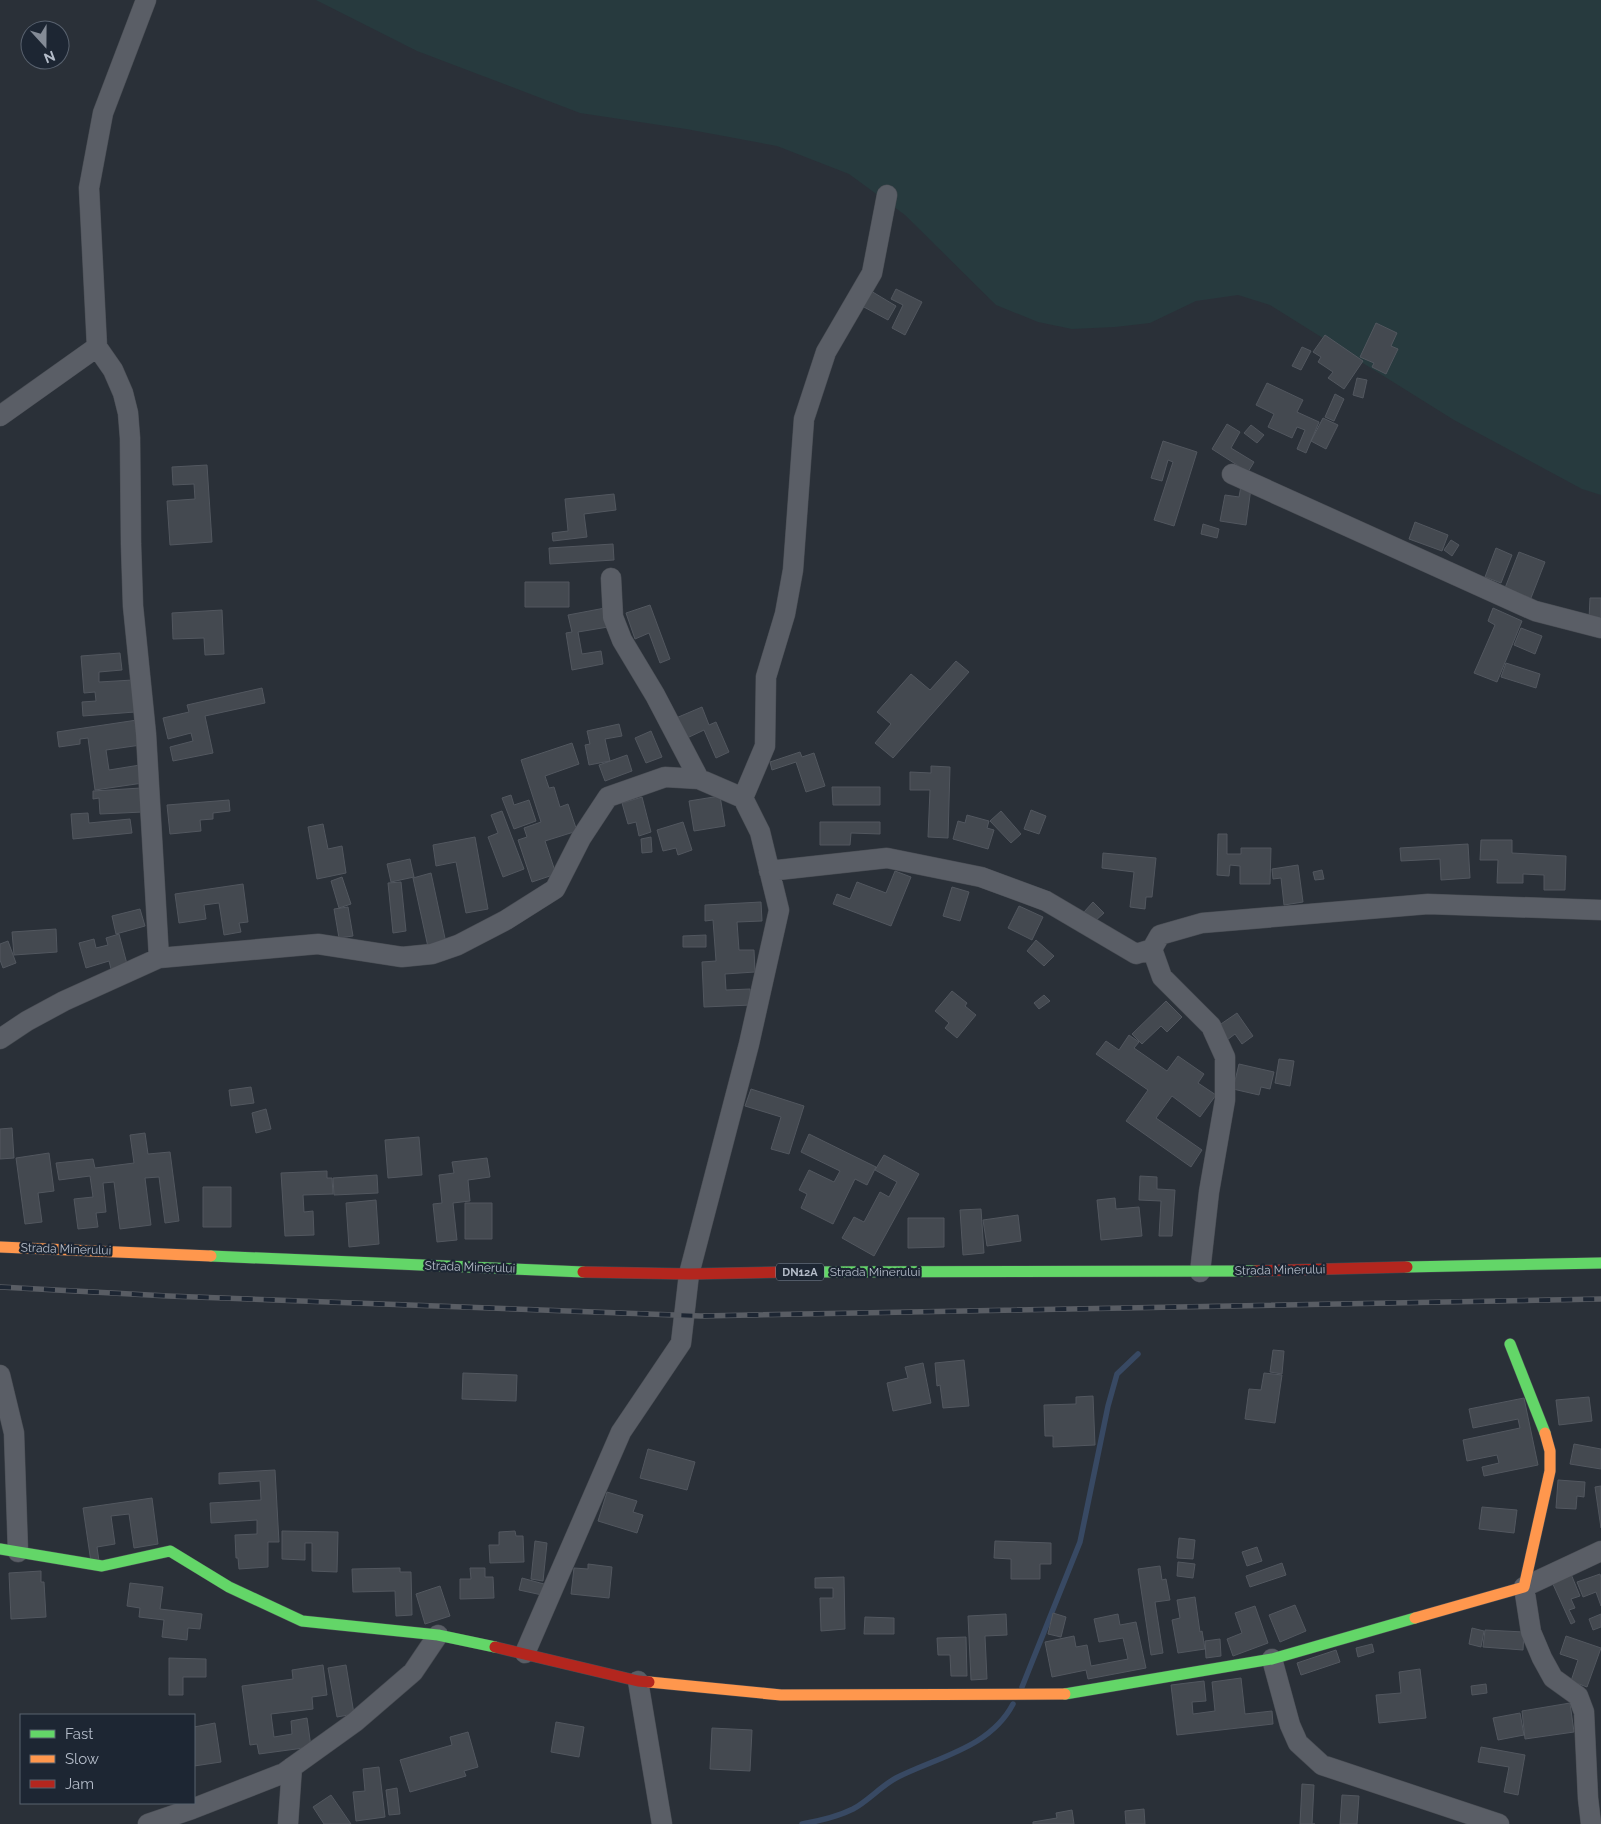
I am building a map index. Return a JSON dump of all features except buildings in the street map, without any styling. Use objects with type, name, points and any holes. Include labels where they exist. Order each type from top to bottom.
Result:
[{"type":"street","points":[[146,0],[103,113],[89,188],[97,347],[116,377],[123,393],[128,413],[132,598],[146,734],[159,958]]},
{"type":"street","points":[[743,798],[765,746],[766,677],[785,614],[793,570],[804,419],[826,352],[872,273],[887,195]]},
{"type":"street","points":[[0,416],[97,347]]},
{"type":"street","points":[[1232,474],[1535,611],[1601,628]]},
{"type":"street","points":[[610,578],[613,616],[622,640],[655,695],[699,779]]},
{"type":"street","points":[[0,1039],[64,1001],[159,958],[318,944],[402,957],[432,954],[458,945],[506,920],[555,889],[581,838],[608,797],[665,777],[699,779],[743,798],[760,832],[779,910],[749,1044],[689,1274],[682,1343],[621,1432],[525,1653]]},
{"type":"street","points":[[770,871],[887,858],[981,877],[1046,901],[1136,954],[1152,949],[1160,935],[1202,923],[1317,912],[1428,904],[1601,910]]},
{"type":"street","points":[[1152,949],[1162,977],[1211,1026],[1225,1057],[1225,1100],[1209,1192],[1200,1272]]},
{"type":"street","name":"Strada Minerului","points":[[0,1247],[566,1271],[689,1274],[1200,1272],[1601,1263]]},
{"type":"street","points":[[1510,1344],[1544,1428],[1550,1451],[1550,1471],[1524,1587],[1531,1632],[1553,1678],[1578,1696],[1584,1712],[1591,1824]]},
{"type":"street","points":[[0,1374],[14,1433],[9,1551],[102,1566],[170,1551],[229,1587],[302,1621],[438,1634],[638,1681],[781,1695],[1061,1695],[1272,1659],[1524,1587],[1601,1552]]},
{"type":"street","points":[[148,1824],[192,1809],[275,1776],[292,1767],[355,1722],[413,1672],[438,1634]]},
{"type":"street","points":[[1272,1659],[1290,1725],[1298,1743],[1322,1765],[1499,1824]]},
{"type":"street","points":[[638,1681],[662,1824]]},
{"type":"street","points":[[288,1824],[292,1767]]},
{"type":"green space","points":[[316,0],[1601,0],[1601,495],[1582,489],[1454,420],[1270,305],[1238,295],[1196,301],[1150,323],[1072,329],[1038,322],[996,305],[905,215],[849,174],[777,146],[686,129],[580,113],[417,51]]},
{"type":"waterway","points":[[1022,1687],[1080,1542],[1108,1406],[1117,1374],[1138,1354]]},
{"type":"waterway","points":[[802,1824],[828,1818],[853,1809],[896,1778],[961,1750],[977,1741],[1003,1719],[1013,1704]]},
{"type":"railway","points":[[0,1287],[168,1296],[701,1316],[1601,1299]]},
{"type":"traffic: fast","points":[[211,1256],[583,1272]]},
{"type":"traffic: fast","points":[[1407,1267],[1601,1263]]},
{"type":"traffic: fast","points":[[789,1272],[1255,1271]]},
{"type":"traffic: fast","points":[[1510,1344],[1545,1433]]},
{"type":"traffic: fast","points":[[0,1549],[102,1566],[170,1551],[229,1587],[302,1621],[438,1635],[495,1647]]},
{"type":"traffic: fast","points":[[1065,1694],[1272,1659],[1415,1618]]},
{"type":"traffic: slow","points":[[0,1247],[211,1256]]},
{"type":"traffic: slow","points":[[1415,1618],[1524,1587],[1550,1471],[1550,1451],[1545,1433]]},
{"type":"traffic: slow","points":[[649,1682],[781,1695],[1065,1694]]},
{"type":"traffic: jam","points":[[1255,1271],[1407,1267]]},
{"type":"traffic: jam","points":[[583,1272],[689,1274],[789,1272]]},
{"type":"traffic: jam","points":[[495,1647],[649,1682]]}]
